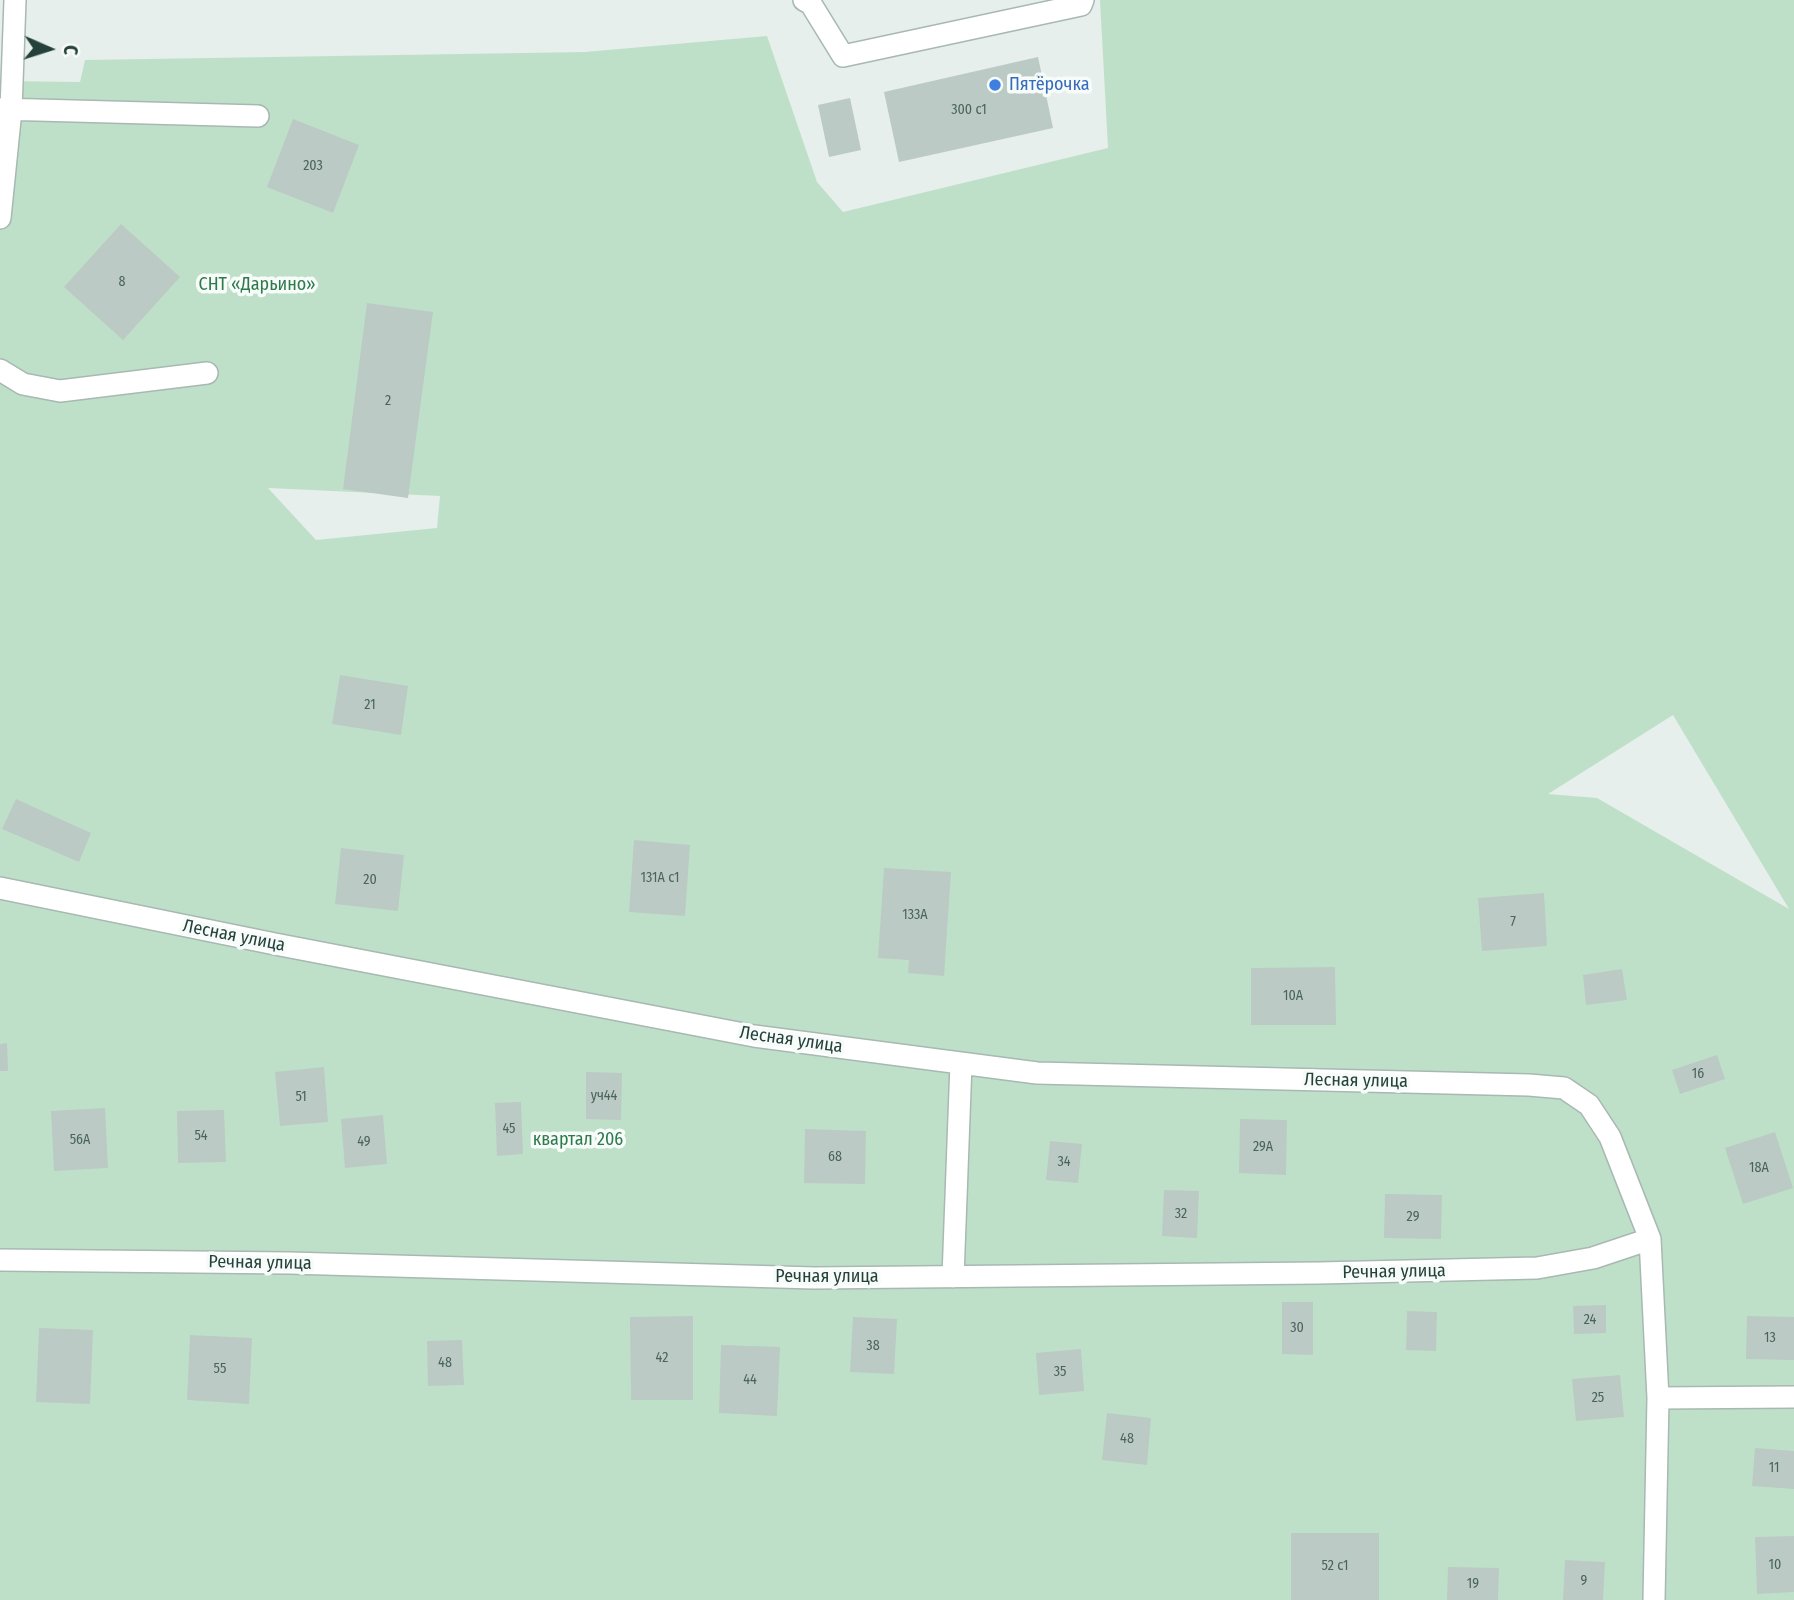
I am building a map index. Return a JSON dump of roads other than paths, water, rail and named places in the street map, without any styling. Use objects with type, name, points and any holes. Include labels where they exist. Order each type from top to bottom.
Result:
[{"type":"street","points":[[0,218],[15,0]]},
{"type":"street","points":[[804,0],[811,4],[843,56],[1081,5],[1083,0]]},
{"type":"street","points":[[6,109],[258,116]]},
{"type":"street","points":[[0,370],[23,384],[60,391],[207,373]]},
{"type":"street","name":"Лесная улица","points":[[0,888],[754,1036],[1037,1073],[1564,1088],[1589,1105],[1610,1137],[1650,1239]]},
{"type":"street","points":[[953,1277],[961,1063]]},
{"type":"street","points":[[1650,1239],[1658,1398],[1654,1600]]},
{"type":"street","name":"Речная улица","points":[[0,1260],[290,1263],[814,1279],[1536,1268],[1593,1258],[1650,1239]]},
{"type":"street","points":[[1658,1398],[1794,1398]]},
{"type":"place","name":"Пятёрочка","points":[[995,85]]},
{"type":"park label","name":"СНТ «Дарьино»","points":[[257,285]]},
{"type":"park label","name":"квартал 206","points":[[578,1140]]}]
